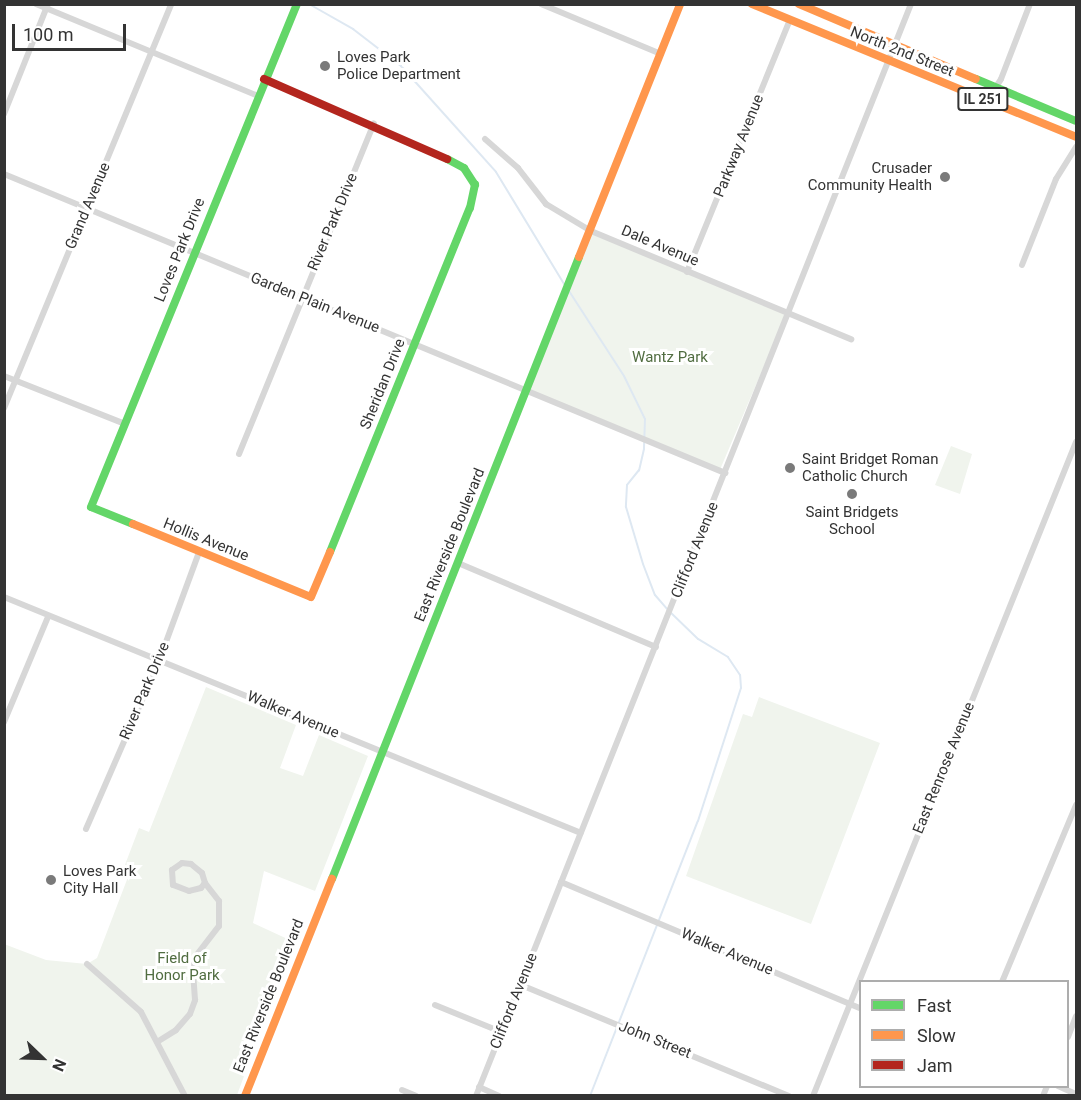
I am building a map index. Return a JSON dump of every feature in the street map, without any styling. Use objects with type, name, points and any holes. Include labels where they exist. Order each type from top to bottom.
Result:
[{"type":"main road","name":"East Riverside Boulevard","points":[[245,1095],[680,4]]},
{"type":"main road","name":"North 2nd Street","points":[[752,4],[888,62],[1077,137]]},
{"type":"main road","name":"North 2nd Street","points":[[799,4],[1077,121]]},
{"type":"main road","name":"Loves Park Drive","points":[[91,507],[264,79],[296,6]]},
{"type":"main road","points":[[821,33],[828,17]]},
{"type":"main road","points":[[264,79],[374,124]]},
{"type":"main road","name":"Sheridan Drive","points":[[310,597],[470,208],[474,180],[457,164],[374,124]]},
{"type":"main road","name":"Hollis Avenue","points":[[91,507],[310,597]]},
{"type":"street","points":[[36,4],[258,96]]},
{"type":"street","name":"Grand Avenue","points":[[4,408],[171,4]]},
{"type":"street","points":[[542,4],[661,54]]},
{"type":"street","name":"Clifford Avenue","points":[[476,1095],[911,4]]},
{"type":"street","points":[[987,100],[1030,4]]},
{"type":"street","points":[[4,114],[47,7]]},
{"type":"street","name":"Parkway Avenue","points":[[687,272],[790,20]]},
{"type":"street","name":"River Park Drive","points":[[239,454],[374,124]]},
{"type":"street","name":"Dale Avenue","points":[[485,139],[513,163],[546,204],[591,231],[786,315],[851,339]]},
{"type":"street","points":[[1022,266],[1056,179],[1077,147]]},
{"type":"street","name":"Garden Plain Avenue","points":[[4,174],[725,473]]},
{"type":"street","points":[[4,376],[125,424]]},
{"type":"street","name":"East Renrose Avenue","points":[[813,1095],[1077,442]]},
{"type":"street","name":"River Park Drive","points":[[86,828],[159,661],[199,552]]},
{"type":"street","points":[[458,563],[656,647]]},
{"type":"street","name":"Walker Avenue","points":[[4,597],[581,832]]},
{"type":"street","points":[[4,722],[48,616]]},
{"type":"street","points":[[1002,980],[1077,805]]},
{"type":"street","points":[[157,1042],[176,1030],[190,1014],[195,1000],[192,961],[219,926],[219,901],[205,883],[202,873],[191,864],[176,866],[171,875],[173,885],[183,890],[196,890],[205,883]]},
{"type":"street","name":"Walker Avenue","points":[[561,882],[859,1007]]},
{"type":"street","points":[[87,964],[132,1001],[185,1095]]},
{"type":"street","name":"John Street","points":[[520,985],[789,1095]]},
{"type":"street","points":[[435,1005],[501,1032]]},
{"type":"street","points":[[1069,1035],[1077,1016]]},
{"type":"street","points":[[479,1087],[499,1095]]},
{"type":"street","points":[[1063,1088],[1077,1094]]},
{"type":"street","points":[[402,1090],[416,1095]]},
{"type":"green space","name":"Wantz Park","points":[[591,231],[786,314],[720,470],[525,387]]},
{"type":"green space","points":[[951,446],[972,454],[960,494],[935,485]]},
{"type":"green space","name":"Field of Honor Park","points":[[206,687],[296,725],[280,768],[303,776],[319,735],[368,756],[315,891],[264,871],[253,923],[294,942],[237,1095],[5,1095],[4,944],[46,960],[87,964],[97,958],[128,877],[123,870],[139,828],[149,832]]},
{"type":"green space","points":[[759,697],[880,743],[811,924],[686,876],[743,714],[752,717]]},
{"type":"waterway","points":[[309,4],[353,29],[401,66],[496,172],[564,284]]},
{"type":"waterway","points":[[569,291],[624,376],[645,419],[644,449],[639,470],[627,485],[626,507],[655,595],[667,609]]},
{"type":"waterway","points":[[590,1096],[698,821],[741,688],[740,675],[728,657],[698,639],[671,613]]},
{"type":"traffic: fast","points":[[133,524],[91,507],[297,4]]},
{"type":"traffic: fast","points":[[976,79],[1076,121]]},
{"type":"traffic: fast","points":[[330,552],[470,208],[475,185],[464,168],[447,159]]},
{"type":"traffic: fast","points":[[332,879],[579,257]]},
{"type":"traffic: slow","points":[[579,257],[680,4]]},
{"type":"traffic: slow","points":[[752,4],[1076,137]]},
{"type":"traffic: slow","points":[[799,4],[976,79]]},
{"type":"traffic: slow","points":[[133,524],[311,597],[330,552]]},
{"type":"traffic: slow","points":[[245,1096],[332,879]]},
{"type":"traffic: jam","points":[[264,79],[447,159]]},
{"type":"place","name":"Loves Park Police Department","points":[[325,66]]},
{"type":"place","name":"Crusader Community Health","points":[[945,177]]},
{"type":"place","name":"Saint Bridget Roman Catholic Church","points":[[790,468]]},
{"type":"place","name":"Saint Bridgets School","points":[[852,494]]},
{"type":"place","name":"Loves Park City Hall","points":[[51,880]]}]
